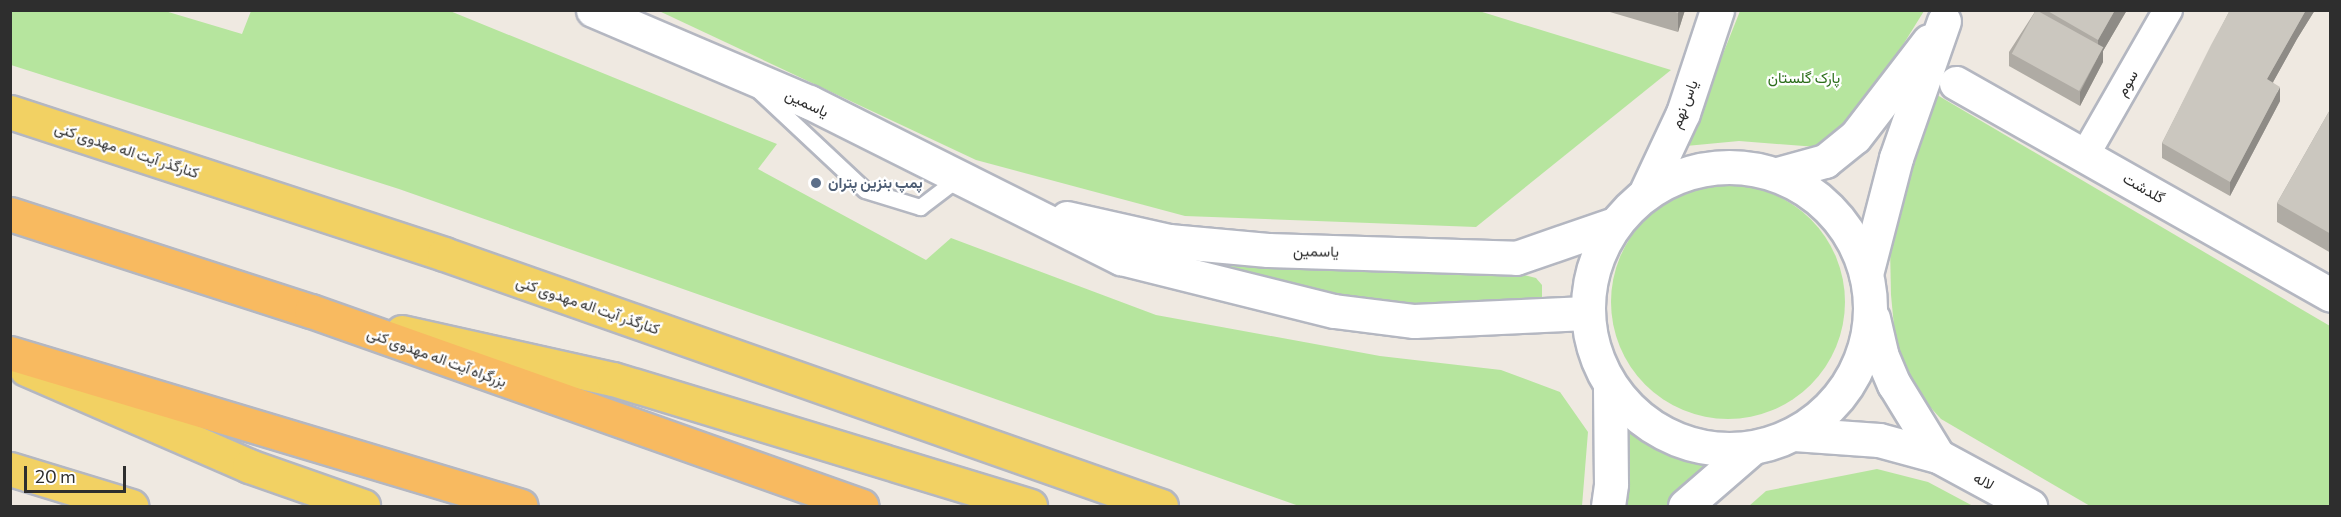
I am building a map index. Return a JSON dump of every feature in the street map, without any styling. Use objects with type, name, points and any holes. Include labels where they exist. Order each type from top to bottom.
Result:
[{"type":"highway","name":"بزرگراه آیت اله مهدوی کنی","points":[[10,213],[310,311],[862,507]]},
{"type":"highway","points":[[10,353],[521,507]]},
{"type":"main road","name":"کنارگذر آیت اله مهدوی کنی","points":[[10,112],[444,254],[1161,507]]},
{"type":"main road","points":[[310,311],[613,379],[1030,507]]},
{"type":"main road","points":[[10,363],[249,466],[363,507]]},
{"type":"main road","points":[[10,469],[131,507]]},
{"type":"street","name":"یاسمین","points":[[593,10],[809,102],[1121,258],[1334,311],[1414,321],[1586,313]]},
{"type":"street","name":"یاس نهم","points":[[1645,194],[1683,113],[1717,10]]},
{"type":"street","name":"سوم","points":[[2085,155],[2168,10]]},
{"type":"street","points":[[1778,174],[1825,161],[1855,137],[1947,16]]},
{"type":"street","points":[[1866,274],[1896,158],[1947,16]]},
{"type":"street","name":"گلدشت","points":[[1956,83],[2331,295]]},
{"type":"street","points":[[1870,309],[1865,345],[1850,381],[1826,411],[1794,434],[1752,448],[1711,449],[1672,438],[1638,417],[1610,386],[1592,347],[1586,313],[1597,255],[1614,224],[1645,194],[1680,174],[1719,166],[1778,174],[1807,188],[1828,206],[1852,237],[1866,274],[1870,309],[1881,354],[1894,384],[1938,456]]},
{"type":"street","name":"یاسمین","points":[[1016,207],[1169,241],[1268,250],[1516,258],[1614,224]]},
{"type":"street","points":[[1608,507],[1611,484],[1610,386]]},
{"type":"street","name":"لاله","points":[[1794,434],[1879,440],[1938,456],[2030,507]]},
{"type":"street","points":[[1685,507],[1752,448]]},
{"type":"lane","points":[[741,74],[865,190],[920,207],[958,178]]},
{"type":"green space","points":[[11,10],[165,11],[242,34],[251,11],[450,11],[777,144],[758,169],[926,260],[951,238],[1156,315],[1380,356],[1501,370],[1560,392],[1588,432],[1582,506],[1299,506],[399,189],[11,65]]},
{"type":"green space","points":[[659,11],[1479,11],[1671,70],[1476,227],[1185,216],[976,160]]},
{"type":"green space","name":"پارک گلستان","points":[[1740,11],[1924,11],[1850,130],[1817,147],[1739,141],[1686,146],[1682,141],[1713,79]]},
{"type":"green space","points":[[1932,92],[2330,326],[2330,506],[2090,506],[1941,419],[1920,396],[1902,366],[1896,347],[1891,295],[1890,247],[1898,192]]},
{"type":"green space","points":[[1728,185],[1751,187],[1773,194],[1793,205],[1811,219],[1825,237],[1836,257],[1843,279],[1845,302],[1843,325],[1836,347],[1825,367],[1811,385],[1793,399],[1773,410],[1751,417],[1728,419],[1705,417],[1683,410],[1663,399],[1645,385],[1631,367],[1620,347],[1613,325],[1611,302],[1613,279],[1620,257],[1631,237],[1645,219],[1663,205],[1683,194],[1705,187]]},
{"type":"green space","points":[[1102,238],[1511,272],[1536,278],[1542,285],[1542,299],[1398,311]]},
{"type":"green space","points":[[1620,418],[1640,435],[1678,452],[1717,461],[1705,476],[1666,506],[1622,506]]},
{"type":"green space","points":[[1877,469],[1928,482],[1973,506],[1749,506],[1766,491]]},
{"type":"building","points":[[2036,10],[2103,47],[2079,91],[2012,54]]},
{"type":"building","points":[[2046,10],[2115,10],[2098,40]]},
{"type":"building","points":[[2230,10],[2306,10],[2267,79],[2280,87],[2230,182],[2162,143]]},
{"type":"building","points":[[2331,108],[2331,234],[2277,203]]},
{"type":"place","name":"پمپ بنزین پتران","points":[[816,183]]}]
